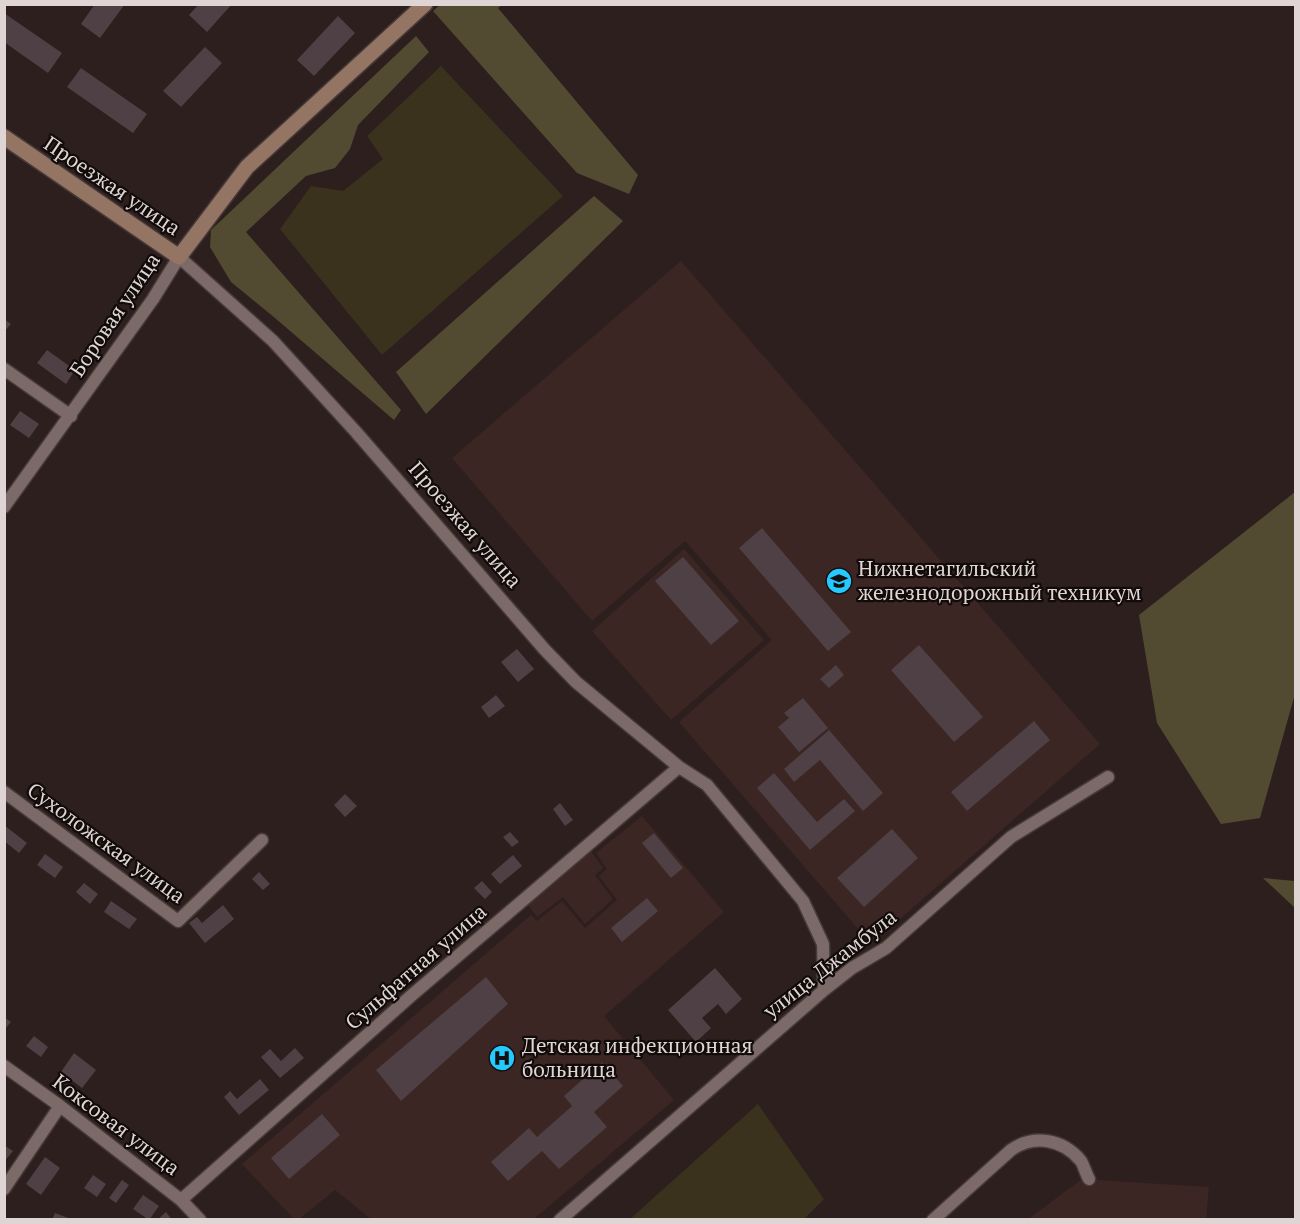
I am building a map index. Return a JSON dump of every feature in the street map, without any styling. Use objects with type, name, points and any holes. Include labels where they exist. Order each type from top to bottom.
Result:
[{"type":"street","name":"Боровая улица","points":[[4,507],[153,299],[179,257],[247,167],[425,4]]},
{"type":"street","name":"Проезжая улица","points":[[4,138],[179,257],[273,341],[356,432],[545,650],[576,682],[679,767],[707,785],[803,901],[823,944],[824,990]]},
{"type":"street","points":[[4,369],[71,416]]},
{"type":"street","name":"Сульфатная улица","points":[[181,1200],[412,995],[679,767]]},
{"type":"street","name":"улица Джамбула","points":[[560,1220],[824,990],[852,968],[886,948],[1011,837],[1108,777]]},
{"type":"street","name":"Сухоложская улица","points":[[4,792],[178,921],[262,840]]},
{"type":"street","name":"Коксовая улица","points":[[4,1066],[60,1106],[181,1200],[200,1220]]},
{"type":"street","points":[[4,1189],[60,1106]]},
{"type":"street","points":[[933,1220],[1022,1142],[1047,1140],[1064,1146],[1082,1162],[1089,1179]]},
{"type":"shaded area","points":[[440,5],[502,5],[498,8],[638,175],[629,194],[577,173],[433,11]]},
{"type":"shaded area","points":[[416,36],[429,52],[358,125],[350,149],[335,168],[306,176],[246,232],[401,410],[394,420],[231,282],[210,247],[211,230]]},
{"type":"shaded area","points":[[441,66],[563,196],[382,355],[280,229],[311,186],[343,191],[383,159],[367,136]]},
{"type":"shaded area","points":[[594,196],[623,221],[426,414],[396,372]]},
{"type":"shaded area","name":"Нижнетагильский железнодорожный техникум","points":[[681,261],[1100,744],[884,933],[878,928],[866,938],[679,722],[772,640],[685,541],[592,621],[452,458]]},
{"type":"shaded area","points":[[1295,492],[1295,694],[1260,818],[1221,824],[1157,723],[1139,615]]},
{"type":"shaded area","points":[[684,549],[764,640],[671,720],[592,631]]},
{"type":"shaded area","name":"Детская инфекционная больница","points":[[642,816],[724,912],[604,1016],[674,1100],[534,1219],[371,1219],[335,1190],[299,1219],[294,1219],[242,1164],[531,915],[537,921],[562,901],[585,928],[617,900],[599,876],[607,869],[596,853]]},
{"type":"shaded area","points":[[591,851],[603,868],[595,875],[613,899],[585,924],[563,897],[537,917],[528,905]]},
{"type":"shaded area","points":[[1263,878],[1295,881],[1295,908]]},
{"type":"shaded area","points":[[758,1104],[824,1199],[804,1219],[630,1219]]},
{"type":"shaded area","points":[[1082,1179],[1209,1187],[1206,1219],[1027,1220]]},
{"type":"building","points":[[95,4],[125,4],[100,38],[81,24]]},
{"type":"building","points":[[199,4],[232,4],[207,32],[189,15]]},
{"type":"building","points":[[4,13],[62,53],[48,73],[4,42]]},
{"type":"building","points":[[338,16],[355,33],[314,76],[297,60]]},
{"type":"building","points":[[205,47],[222,63],[181,107],[163,91]]},
{"type":"building","points":[[81,68],[147,114],[133,133],[67,87]]},
{"type":"building","points":[[4,319],[11,324],[4,332]]},
{"type":"building","points":[[47,350],[75,370],[66,384],[37,363]]},
{"type":"building","points":[[20,411],[39,424],[29,438],[10,425]]},
{"type":"building","points":[[762,528],[851,632],[828,651],[739,548]]},
{"type":"building","points":[[683,557],[739,621],[711,645],[655,581]]},
{"type":"building","points":[[919,645],[983,717],[954,742],[891,670]]},
{"type":"building","points":[[517,649],[534,669],[518,682],[501,662]]},
{"type":"building","points":[[836,665],[844,675],[829,688],[820,679]]},
{"type":"building","points":[[496,695],[505,706],[489,718],[481,707]]},
{"type":"building","points":[[803,698],[828,728],[799,752],[778,727],[789,718],[784,713]]},
{"type":"building","points":[[1034,721],[1050,740],[967,811],[951,792]]},
{"type":"building","points":[[829,730],[883,793],[863,811],[820,760],[794,782],[784,769]]},
{"type":"building","points":[[774,773],[817,822],[844,799],[855,811],[810,850],[757,788]]},
{"type":"building","points":[[345,794],[357,806],[345,817],[334,805]]},
{"type":"building","points":[[560,803],[573,820],[565,826],[553,809]]},
{"type":"building","points":[[4,825],[27,843],[19,853],[4,841]]},
{"type":"building","points":[[892,829],[918,858],[864,907],[837,878]]},
{"type":"building","points":[[510,832],[519,842],[512,847],[503,837]]},
{"type":"building","points":[[654,833],[683,868],[671,878],[642,843]]},
{"type":"building","points":[[45,854],[63,867],[55,878],[37,865]]},
{"type":"building","points":[[513,855],[522,866],[500,884],[491,874]]},
{"type":"building","points":[[259,872],[270,884],[263,890],[252,879]]},
{"type":"building","points":[[482,881],[492,892],[485,899],[474,888]]},
{"type":"building","points":[[84,883],[98,894],[90,904],[76,892]]},
{"type":"building","points":[[647,898],[658,911],[622,942],[611,928]]},
{"type":"building","points":[[111,901],[137,919],[129,929],[104,912]]},
{"type":"building","points":[[223,905],[234,919],[205,943],[189,923],[197,917],[202,923]]},
{"type":"building","points":[[715,968],[742,999],[726,1014],[718,1004],[702,1018],[711,1028],[696,1042],[668,1010]]},
{"type":"building","points":[[486,977],[508,1004],[401,1101],[376,1070]]},
{"type":"building","points":[[4,1017],[11,1022],[4,1030]]},
{"type":"building","points":[[34,1036],[48,1047],[41,1057],[26,1046]]},
{"type":"building","points":[[295,1048],[304,1058],[280,1078],[261,1057],[270,1049],[281,1061]]},
{"type":"building","points":[[74,1053],[96,1070],[82,1088],[61,1072]]},
{"type":"building","points":[[602,1062],[623,1086],[594,1112],[607,1127],[559,1169],[542,1151],[508,1181],[491,1162],[529,1128],[537,1137],[572,1106],[564,1096]]},
{"type":"building","points":[[260,1079],[269,1090],[239,1115],[224,1097],[230,1091],[237,1099]]},
{"type":"building","points":[[322,1114],[340,1135],[289,1179],[271,1158]]},
{"type":"building","points":[[4,1145],[13,1151],[4,1162]]},
{"type":"building","points":[[45,1157],[60,1168],[41,1195],[26,1184]]},
{"type":"building","points":[[93,1175],[106,1184],[97,1197],[84,1188]]},
{"type":"building","points":[[122,1180],[129,1185],[116,1203],[109,1198]]},
{"type":"building","points":[[143,1195],[159,1206],[149,1220],[133,1209]]},
{"type":"building","points":[[166,1212],[172,1220],[157,1220]]},
{"type":"building","points":[[55,1213],[71,1219],[71,1220],[52,1220]]},
{"type":"place","name":"Нижнетагильский железнодорожный техникум","points":[[839,581]]},
{"type":"place","name":"Детская инфекционная больница","points":[[502,1058]]}]
